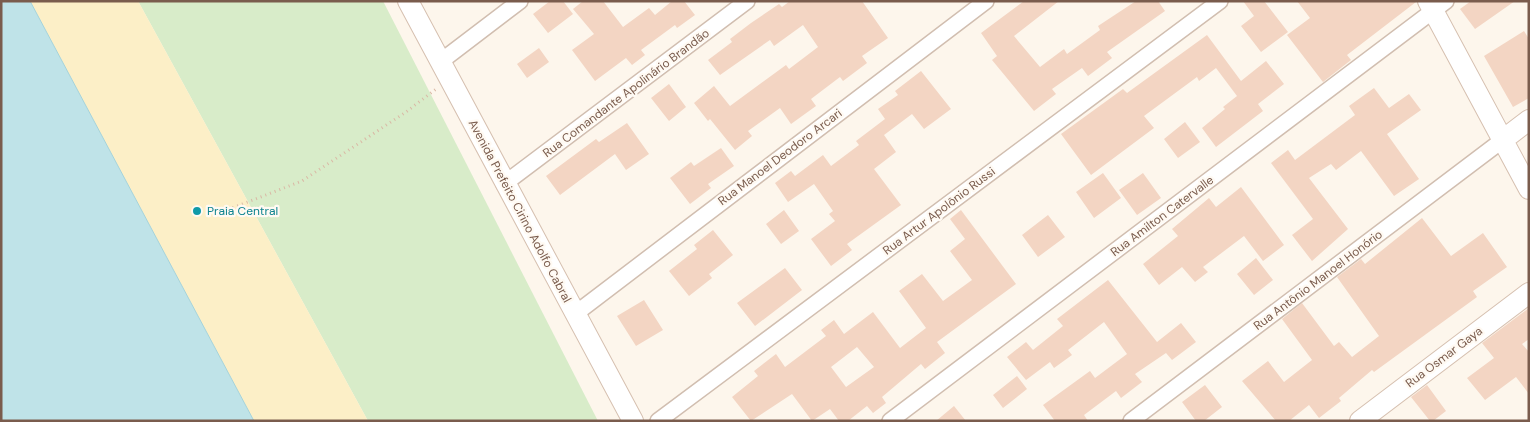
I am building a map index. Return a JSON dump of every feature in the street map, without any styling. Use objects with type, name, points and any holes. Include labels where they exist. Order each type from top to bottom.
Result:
[{"type":"main road","name":"Avenida Prefeito Cirino Adolfo Cabral","points":[[408,1],[504,184],[633,421]]},
{"type":"main road","points":[[1436,4],[1529,189]]},
{"type":"main road","points":[[1504,139],[1529,120]]},
{"type":"main road","name":"Rua Osmar Gaya","points":[[1360,421],[1529,293]]},
{"type":"street","points":[[440,62],[520,1]]},
{"type":"street","name":"Rua Comandante Apolinário Brandão","points":[[504,184],[747,1]]},
{"type":"street","name":"Rua Manoel Deodoro Arcari","points":[[575,314],[986,1]]},
{"type":"street","name":"Rua Artur Apolônio Russi","points":[[658,421],[1220,1]]},
{"type":"street","name":"Rua Amilton Catervalle","points":[[890,421],[1436,4]]},
{"type":"street","name":"Rua Antônio Manoel Honório","points":[[1131,421],[1504,139]]},
{"type":"path","points":[[214,215],[302,181],[406,112],[440,85]]},
{"type":"green space","points":[[138,1],[383,1],[598,421],[368,421]]},
{"type":"sand","name":"Praia Central","points":[[30,1],[138,1],[368,421],[254,421]]},
{"type":"water","points":[[1,1],[30,1],[254,421],[1,421]]},
{"type":"building","points":[[550,1],[563,1],[573,14],[548,33],[533,14]]},
{"type":"building","points":[[583,1],[603,1],[623,27],[649,8],[655,15],[672,1],[684,1],[695,15],[677,28],[675,25],[641,50],[645,55],[632,65],[626,58],[595,81],[572,50],[594,34],[573,9]]},
{"type":"building","points":[[790,1],[862,1],[888,38],[862,56],[867,63],[843,81],[840,77],[811,99],[816,106],[791,124],[780,108],[748,131],[752,136],[735,150],[710,119],[708,121],[694,103],[714,86],[730,106],[786,65],[789,69],[818,47],[803,25],[774,46],[770,40],[720,75],[708,60],[732,42],[730,39],[751,23],[779,4],[782,7]]},
{"type":"building","points":[[1024,1],[1059,1],[1014,36],[1040,67],[1064,49],[1067,54],[1100,30],[1098,26],[1136,1],[1158,1],[1165,11],[1107,52],[1112,58],[1088,76],[1082,68],[1052,89],[1056,94],[1034,111],[992,60],[997,56],[981,33]]},
{"type":"building","points":[[1243,1],[1264,1],[1288,32],[1261,52],[1241,26],[1254,16]]},
{"type":"building","points":[[1297,1],[1416,2],[1347,55],[1351,60],[1323,82],[1287,35],[1310,18]]},
{"type":"building","points":[[1471,1],[1515,1],[1475,29],[1460,9]]},
{"type":"building","points":[[1524,31],[1529,39],[1529,98],[1513,107],[1484,56]]},
{"type":"building","points":[[1207,35],[1241,81],[1266,61],[1284,84],[1258,104],[1263,111],[1216,147],[1202,128],[1237,96],[1216,68],[1199,81],[1197,77],[1144,116],[1154,128],[1091,175],[1061,134],[1123,89],[1127,93]]},
{"type":"building","points":[[539,48],[549,62],[527,78],[517,64]]},
{"type":"building","points":[[921,71],[951,109],[924,129],[912,114],[884,135],[896,152],[874,169],[901,205],[847,244],[852,250],[831,266],[811,239],[835,221],[829,214],[833,211],[814,184],[788,202],[775,183],[791,171],[795,176],[823,155],[831,166],[859,145],[856,141],[885,119],[878,109],[898,95],[895,91]]},
{"type":"building","points":[[669,84],[686,107],[669,121],[651,98]]},
{"type":"building","points":[[1374,88],[1389,108],[1409,94],[1421,110],[1387,134],[1419,179],[1394,196],[1361,151],[1336,170],[1331,164],[1309,178],[1348,229],[1312,261],[1292,235],[1313,219],[1271,163],[1288,150],[1295,160],[1355,115],[1349,106]]},
{"type":"building","points":[[1185,122],[1200,142],[1178,158],[1164,139]]},
{"type":"building","points":[[627,123],[649,154],[626,170],[615,154],[560,195],[546,176],[596,139],[599,142]]},
{"type":"building","points":[[721,148],[734,166],[708,184],[711,188],[690,204],[670,178],[691,162],[694,166]]},
{"type":"building","points":[[1103,173],[1121,198],[1094,218],[1076,192]]},
{"type":"building","points":[[1143,173],[1161,198],[1137,215],[1119,190]]},
{"type":"building","points":[[1241,187],[1284,245],[1263,261],[1244,236],[1203,267],[1208,272],[1195,282],[1182,267],[1159,285],[1143,264],[1178,236],[1172,229],[1209,198],[1216,207]]},
{"type":"building","points":[[784,210],[799,231],[781,244],[766,224]]},
{"type":"building","points":[[961,210],[1016,284],[937,342],[945,353],[925,369],[921,364],[882,397],[886,403],[873,413],[867,406],[848,421],[839,421],[830,409],[812,421],[792,394],[751,421],[732,397],[758,376],[754,371],[776,354],[785,367],[826,336],[821,330],[834,320],[844,334],[873,312],[900,348],[926,328],[899,291],[922,274],[943,301],[972,280],[950,251],[965,239],[950,219]],"holes":[[[857,347],[874,367],[846,387],[831,367]]]},
{"type":"building","points":[[1048,215],[1065,237],[1038,257],[1022,235]]},
{"type":"building","points":[[1422,218],[1451,256],[1483,233],[1507,267],[1473,291],[1477,297],[1374,372],[1372,370],[1339,398],[1341,401],[1319,418],[1309,405],[1289,421],[1276,421],[1242,381],[1268,361],[1284,382],[1312,360],[1282,319],[1302,303],[1334,346],[1339,342],[1352,357],[1379,336],[1337,277],[1361,259],[1365,264]]},
{"type":"building","points":[[713,230],[733,255],[709,274],[712,278],[689,296],[669,271],[697,249],[694,245]]},
{"type":"building","points":[[1256,258],[1273,280],[1254,295],[1237,274]]},
{"type":"building","points":[[785,268],[802,290],[755,326],[737,303]]},
{"type":"building","points":[[1108,280],[1157,342],[1181,323],[1196,342],[1172,360],[1166,353],[1135,374],[1142,382],[1121,398],[1116,391],[1084,415],[1088,421],[1055,421],[1043,405],[1090,371],[1095,378],[1127,354],[1104,322],[1068,350],[1072,355],[1054,368],[1050,362],[1026,380],[1007,357],[1026,342],[1033,350],[1063,326],[1057,319]]},
{"type":"building","points":[[644,300],[663,330],[636,346],[617,316]]},
{"type":"building","points":[[1529,308],[1529,339],[1522,344],[1529,352],[1529,394],[1516,377],[1485,400],[1467,378],[1494,358],[1482,343]]},
{"type":"building","points":[[1017,376],[1027,389],[1003,408],[993,395]]},
{"type":"building","points":[[1205,385],[1222,407],[1204,421],[1196,421],[1182,402]]},
{"type":"building","points":[[1427,385],[1446,411],[1433,421],[1430,421],[1411,397]]},
{"type":"building","points":[[954,406],[966,421],[936,421]]},
{"type":"place","name":"Praia Central","points":[[197,211]]}]
